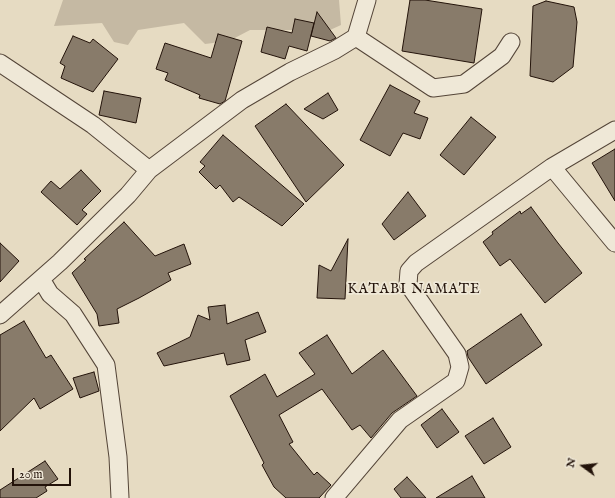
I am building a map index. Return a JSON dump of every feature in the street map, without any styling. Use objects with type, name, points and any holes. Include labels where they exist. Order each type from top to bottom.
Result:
[{"type":"street","points":[[0,315],[60,262],[128,195],[149,170],[242,100],[290,72],[356,37],[367,0]]},
{"type":"street","points":[[356,37],[433,88],[464,84],[502,56],[511,42]]},
{"type":"street","points":[[0,63],[93,125],[149,170]]},
{"type":"street","points":[[334,498],[400,420],[456,381],[460,367],[457,354],[408,284],[409,271],[416,263],[552,167],[615,130]]},
{"type":"street","points":[[552,167],[615,243]]},
{"type":"street","points":[[41,279],[50,294],[73,314],[106,365],[118,457],[120,498]]},
{"type":"shaded area","points":[[63,0],[339,0],[341,25],[330,30],[250,30],[229,41],[205,44],[184,23],[138,30],[128,45],[114,42],[102,23],[54,26]]},
{"type":"building","points":[[410,0],[425,0],[482,9],[474,63],[402,51]]},
{"type":"building","points":[[546,1],[574,7],[577,22],[573,67],[553,82],[530,76],[533,6]]},
{"type":"building","points":[[317,12],[336,38],[330,41],[311,36]]},
{"type":"building","points":[[295,19],[314,23],[307,51],[289,46],[285,59],[261,52],[267,27],[292,33]]},
{"type":"building","points":[[218,34],[242,41],[225,101],[220,104],[199,98],[200,95],[165,80],[168,73],[156,69],[165,43],[211,58]]},
{"type":"building","points":[[73,36],[90,43],[93,39],[118,59],[93,92],[61,78],[65,66],[60,63]]},
{"type":"building","points":[[390,85],[420,101],[414,113],[428,118],[420,139],[403,133],[390,156],[360,140]]},
{"type":"building","points":[[104,91],[141,98],[136,123],[99,115]]},
{"type":"building","points":[[328,93],[338,110],[323,119],[304,109]]},
{"type":"building","points":[[286,104],[344,165],[306,202],[255,126]]},
{"type":"building","points":[[471,117],[496,137],[464,175],[440,155]]},
{"type":"building","points":[[223,135],[304,204],[282,226],[239,197],[233,202],[220,185],[216,189],[199,172],[205,166],[200,162]]},
{"type":"building","points":[[615,149],[615,201],[592,163]]},
{"type":"building","points":[[81,170],[101,191],[82,210],[87,214],[77,225],[41,192],[51,181],[60,189]]},
{"type":"building","points":[[408,192],[426,216],[394,240],[382,224]]},
{"type":"building","points":[[531,207],[582,273],[545,303],[510,259],[500,266],[483,242],[493,234],[492,232],[520,211],[521,214]]},
{"type":"building","points":[[124,222],[155,256],[184,244],[191,264],[168,273],[171,280],[117,309],[119,323],[99,326],[97,314],[72,273],[86,260],[84,259]]},
{"type":"building","points":[[348,239],[345,299],[317,298],[319,265],[331,271]]},
{"type":"building","points":[[0,243],[19,261],[0,282]]},
{"type":"building","points":[[225,305],[227,324],[258,312],[266,332],[245,340],[250,360],[227,365],[224,353],[164,366],[157,353],[190,337],[198,315],[210,320],[208,307]]},
{"type":"building","points":[[521,314],[542,345],[486,384],[468,357],[467,351]]},
{"type":"building","points":[[24,321],[46,358],[51,355],[73,389],[40,409],[34,398],[0,431],[0,335]]},
{"type":"building","points":[[327,335],[352,374],[383,350],[417,396],[392,413],[371,438],[360,425],[352,430],[322,389],[279,415],[293,442],[289,444],[314,475],[317,472],[331,485],[319,498],[286,498],[274,487],[262,465],[264,463],[230,396],[265,374],[277,397],[315,374],[299,353]]},
{"type":"building","points":[[94,372],[99,391],[80,398],[73,378]]},
{"type":"building","points":[[442,409],[459,432],[437,448],[421,425]]},
{"type":"building","points":[[493,418],[511,447],[484,464],[465,436]]},
{"type":"building","points":[[45,461],[58,479],[45,487],[47,491],[36,498],[0,498],[0,490]]},
{"type":"building","points":[[472,476],[485,498],[436,498]]},
{"type":"building","points":[[407,477],[426,498],[401,498],[394,489]]},
{"type":"district","name":"KATABI NAMATE","points":[[414,290]]}]
